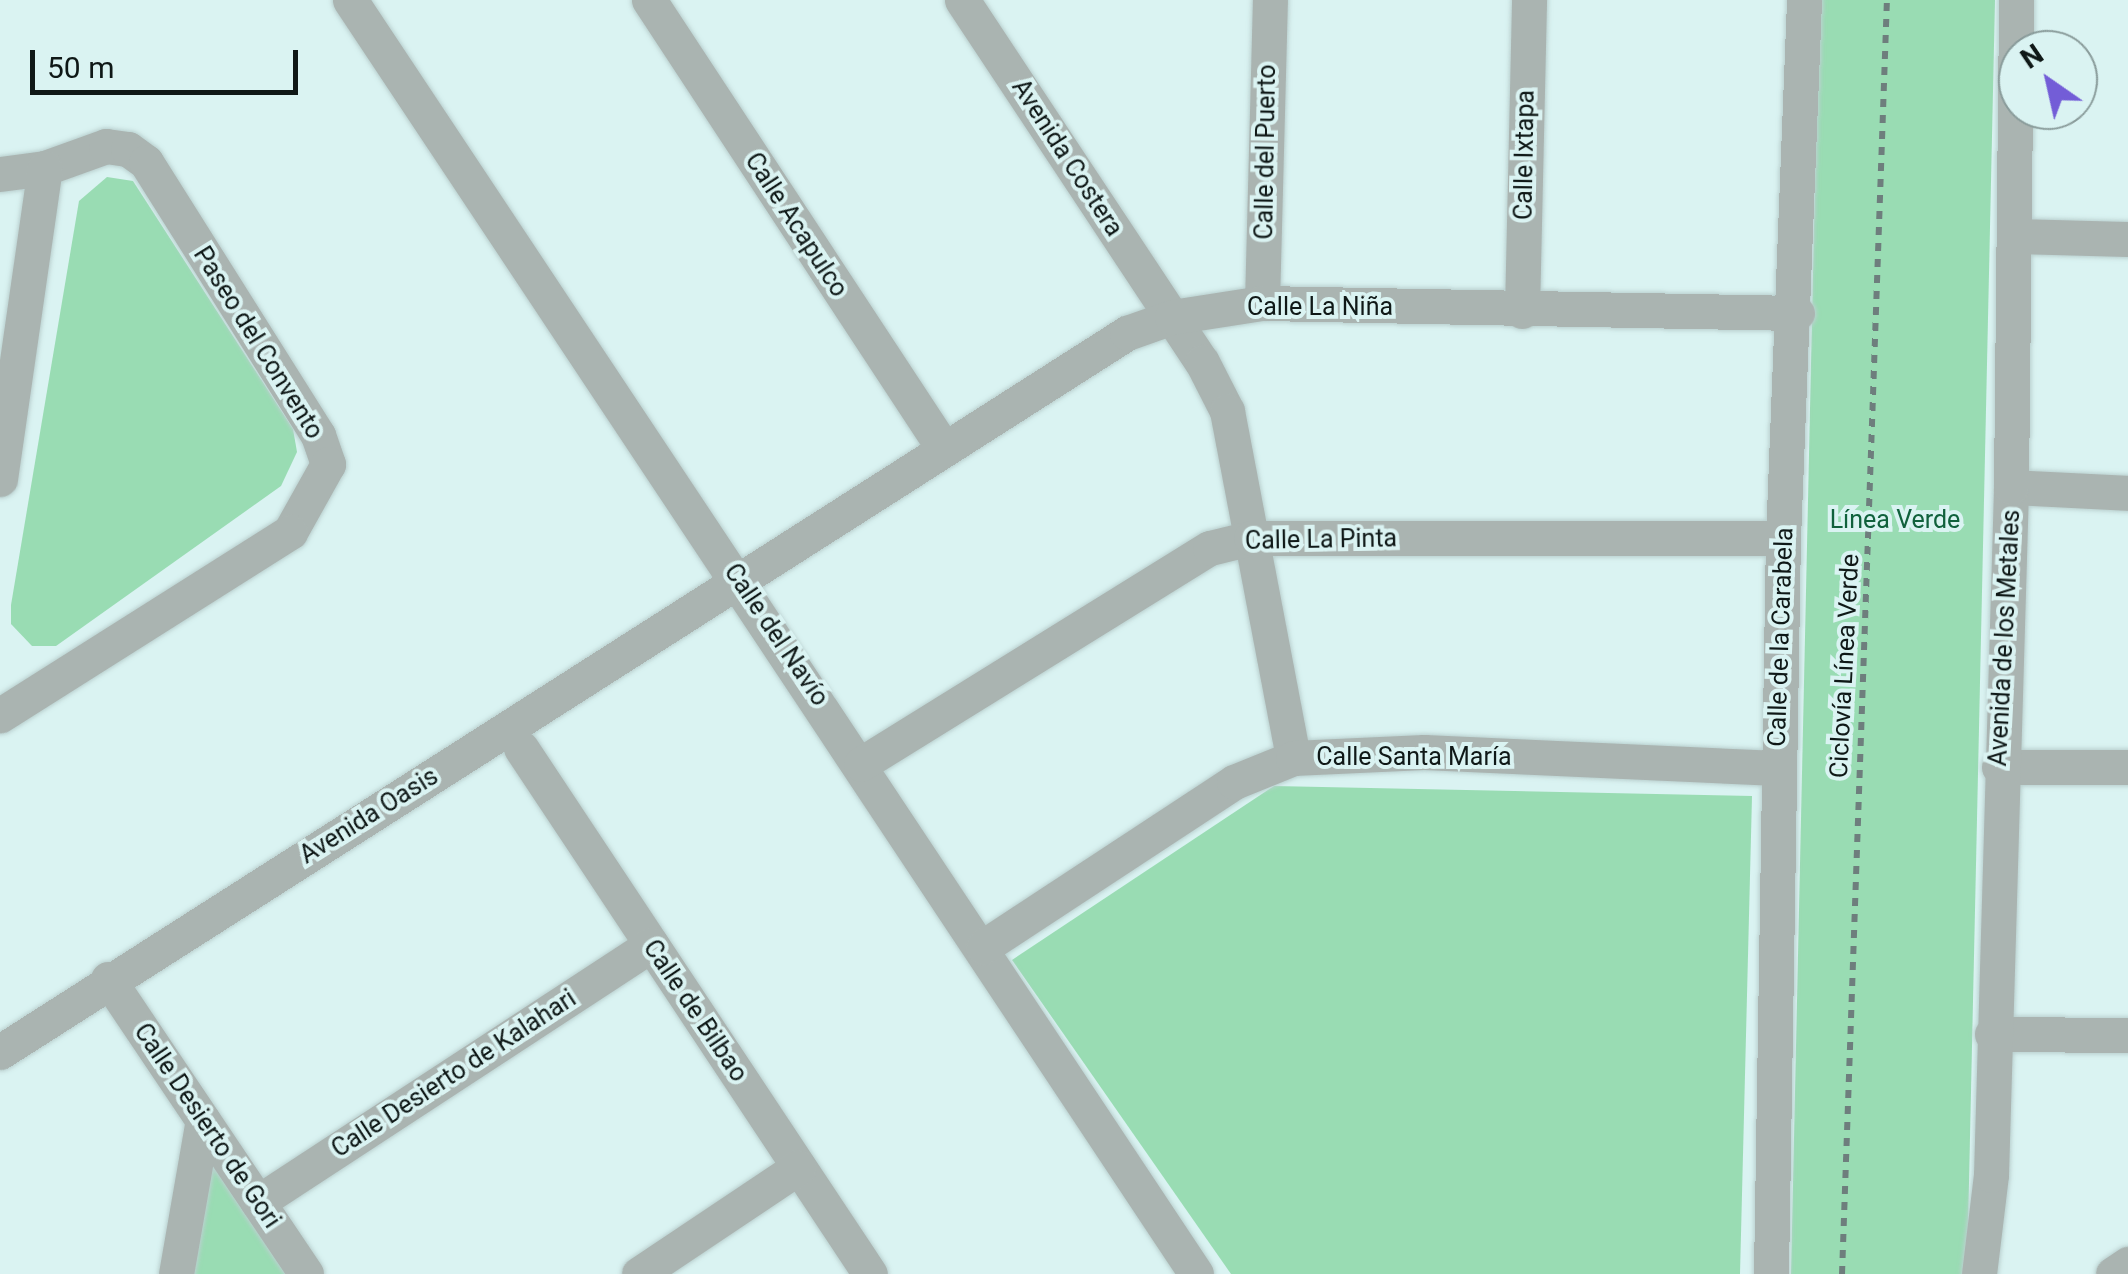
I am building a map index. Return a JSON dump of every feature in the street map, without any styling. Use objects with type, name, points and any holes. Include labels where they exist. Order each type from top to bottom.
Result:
[{"type":"street","name":"Calle del Navío","points":[[350,0],[742,584],[1196,1274]]},
{"type":"street","name":"Calle Acapulco","points":[[649,0],[944,449]]},
{"type":"street","name":"Avenida Costera","points":[[962,0],[1172,317]]},
{"type":"street","name":"Calle del Puerto","points":[[1262,303],[1270,0]]},
{"type":"street","name":"Calle Ixtapa","points":[[1522,310],[1528,0]]},
{"type":"street","name":"Calle de la Carabela","points":[[1772,1274],[1778,768],[1784,538],[1797,313],[1804,0]]},
{"type":"street","name":"Avenida de los Metales","points":[[1979,1274],[1992,1175],[1998,767],[2011,486],[2016,0]]},
{"type":"street","name":"Paseo del Convento","points":[[0,174],[45,168],[106,146],[128,148],[146,162],[318,434],[328,464],[290,532],[0,714]]},
{"type":"street","points":[[0,479],[45,168]]},
{"type":"street","points":[[2015,236],[2128,239]]},
{"type":"street","name":"Calle La Niña","points":[[742,584],[1087,356],[1172,317],[1262,303],[1797,313]]},
{"type":"street","points":[[1172,317],[1226,411],[1293,758]]},
{"type":"street","points":[[2011,486],[2128,493]]},
{"type":"street","name":"Calle La Pinta","points":[[861,764],[1178,563],[1251,538],[1784,538]]},
{"type":"street","name":"Avenida Oasis","points":[[0,1052],[108,978],[742,584]]},
{"type":"street","name":"Calle de Bilbao","points":[[521,748],[870,1274]]},
{"type":"street","name":"Calle Santa María","points":[[983,947],[1234,782],[1293,758],[1424,752],[1778,768]]},
{"type":"street","points":[[1998,767],[2128,767]]},
{"type":"street","name":"Calle Desierto de Kalahari","points":[[258,1202],[651,945]]},
{"type":"street","name":"Calle Desierto de Gori","points":[[108,978],[306,1274]]},
{"type":"street","points":[[1992,1034],[2128,1034]]},
{"type":"street","points":[[176,1274],[203,1120]]},
{"type":"street","points":[[638,1274],[798,1167]]},
{"type":"street","points":[[2113,1274],[2128,1264]]},
{"type":"path","name":"Ciclovía Línea Verde","points":[[1842,1274],[1887,0]]},
{"type":"green space","name":"Línea Verde","points":[[1819,0],[1995,0],[1967,1274],[1791,1274]]},
{"type":"green space","points":[[107,177],[133,181],[293,429],[297,452],[281,486],[56,646],[32,646],[11,624],[11,605],[79,201]]},
{"type":"green space","points":[[1274,786],[1752,796],[1740,1274],[1231,1274],[1012,960]]},
{"type":"green space","points":[[212,1157],[289,1274],[191,1274]]}]
